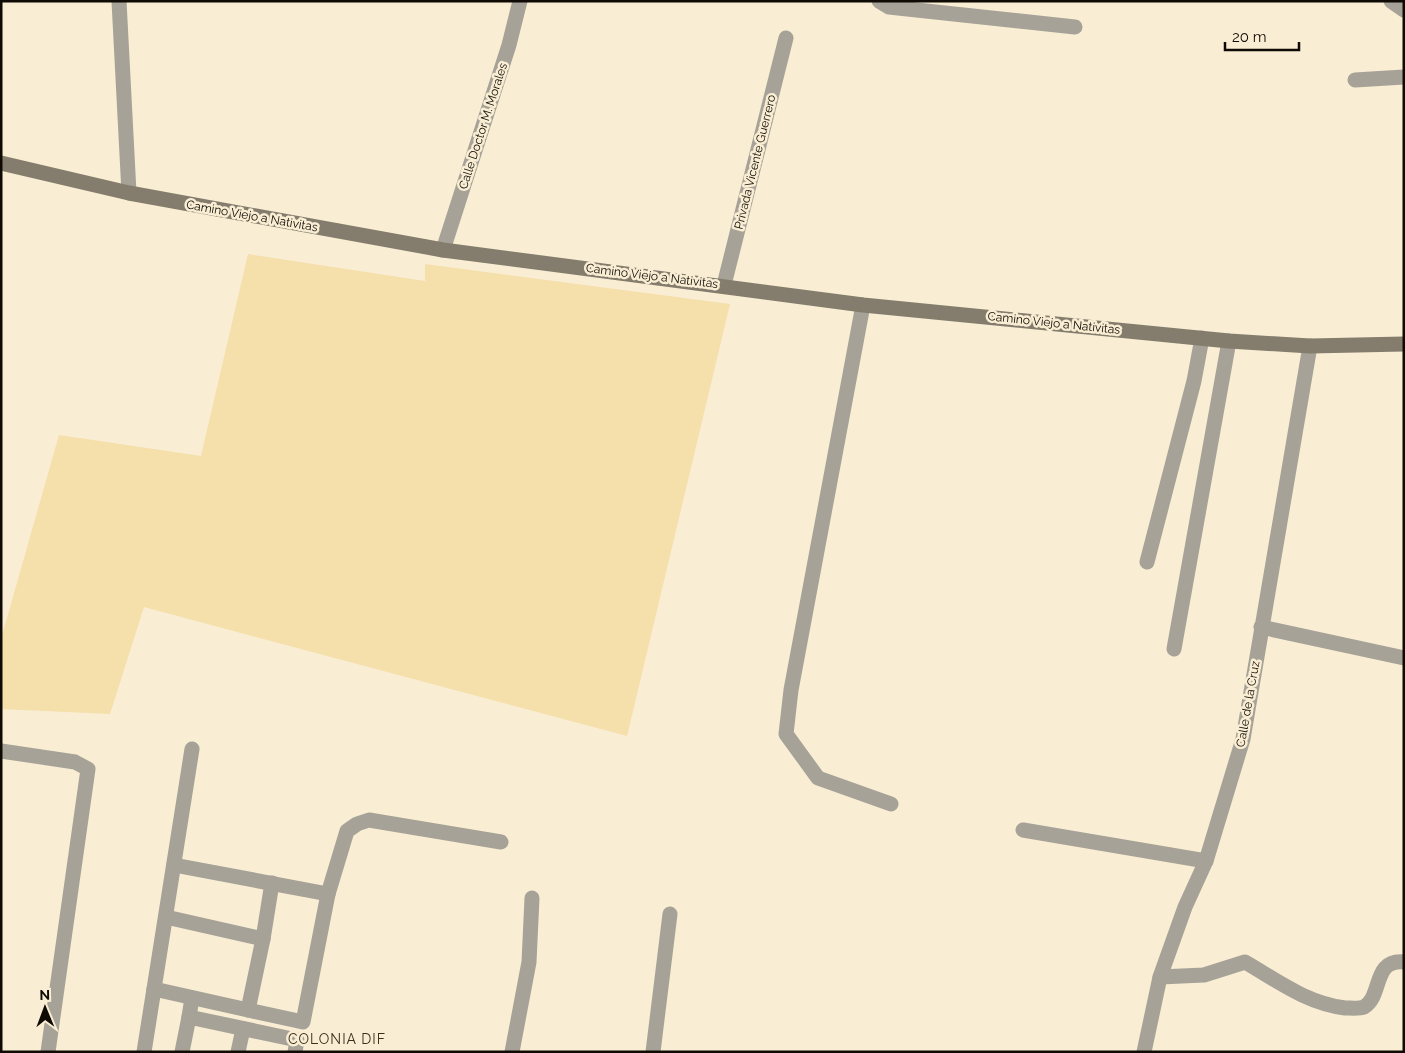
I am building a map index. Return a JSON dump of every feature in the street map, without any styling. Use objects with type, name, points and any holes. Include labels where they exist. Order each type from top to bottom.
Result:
[{"type":"street","points":[[119,1],[129,194]]},
{"type":"street","name":"Calle Doctor M. Morales","points":[[443,250],[509,44],[520,1]]},
{"type":"street","points":[[879,1],[889,7],[1075,27]]},
{"type":"street","points":[[1391,1],[1404,10]]},
{"type":"street","name":"Privada Vicente Guerrero","points":[[724,285],[786,38]]},
{"type":"street","points":[[1355,80],[1404,77]]},
{"type":"street","name":"Camino Viejo a Nativitas","points":[[1,163],[129,194],[443,250],[724,285],[863,305],[1229,341],[1310,346],[1404,344]]},
{"type":"street","points":[[863,305],[791,690],[786,734],[818,778],[891,804]]},
{"type":"street","points":[[1147,562],[1194,381],[1202,338]]},
{"type":"street","points":[[1174,649],[1229,341]]},
{"type":"street","name":"Calle de la Cruz","points":[[1144,1052],[1160,977],[1185,907],[1206,860],[1243,739],[1310,346]]},
{"type":"street","points":[[1261,627],[1404,658]]},
{"type":"street","points":[[144,1052],[192,749]]},
{"type":"street","points":[[1,751],[75,762],[88,769],[48,1052]]},
{"type":"street","points":[[154,989],[303,1022],[328,894],[347,831],[357,824],[369,820],[501,842]]},
{"type":"street","points":[[1023,830],[1206,860]]},
{"type":"street","points":[[174,865],[328,894]]},
{"type":"street","points":[[248,1010],[272,884]]},
{"type":"street","points":[[512,1052],[529,962],[532,898]]},
{"type":"street","points":[[653,1052],[670,914]]},
{"type":"street","points":[[166,917],[263,939]]},
{"type":"street","points":[[1160,977],[1204,975],[1244,962],[1289,991],[1327,1006],[1352,1009],[1364,1007],[1371,1000],[1381,973],[1386,966],[1398,961],[1404,962]]},
{"type":"street","points":[[182,1052],[192,998]]},
{"type":"street","points":[[189,1017],[298,1040],[294,1052]]},
{"type":"street","points":[[238,1052],[243,1029]]},
{"type":"shaded area","points":[[248,254],[425,281],[425,264],[730,304],[627,736],[144,607],[110,714],[1,709],[1,639],[59,435],[201,456]]},
{"type":"district","name":"COLONIA DIF","points":[[337,1039]]}]
